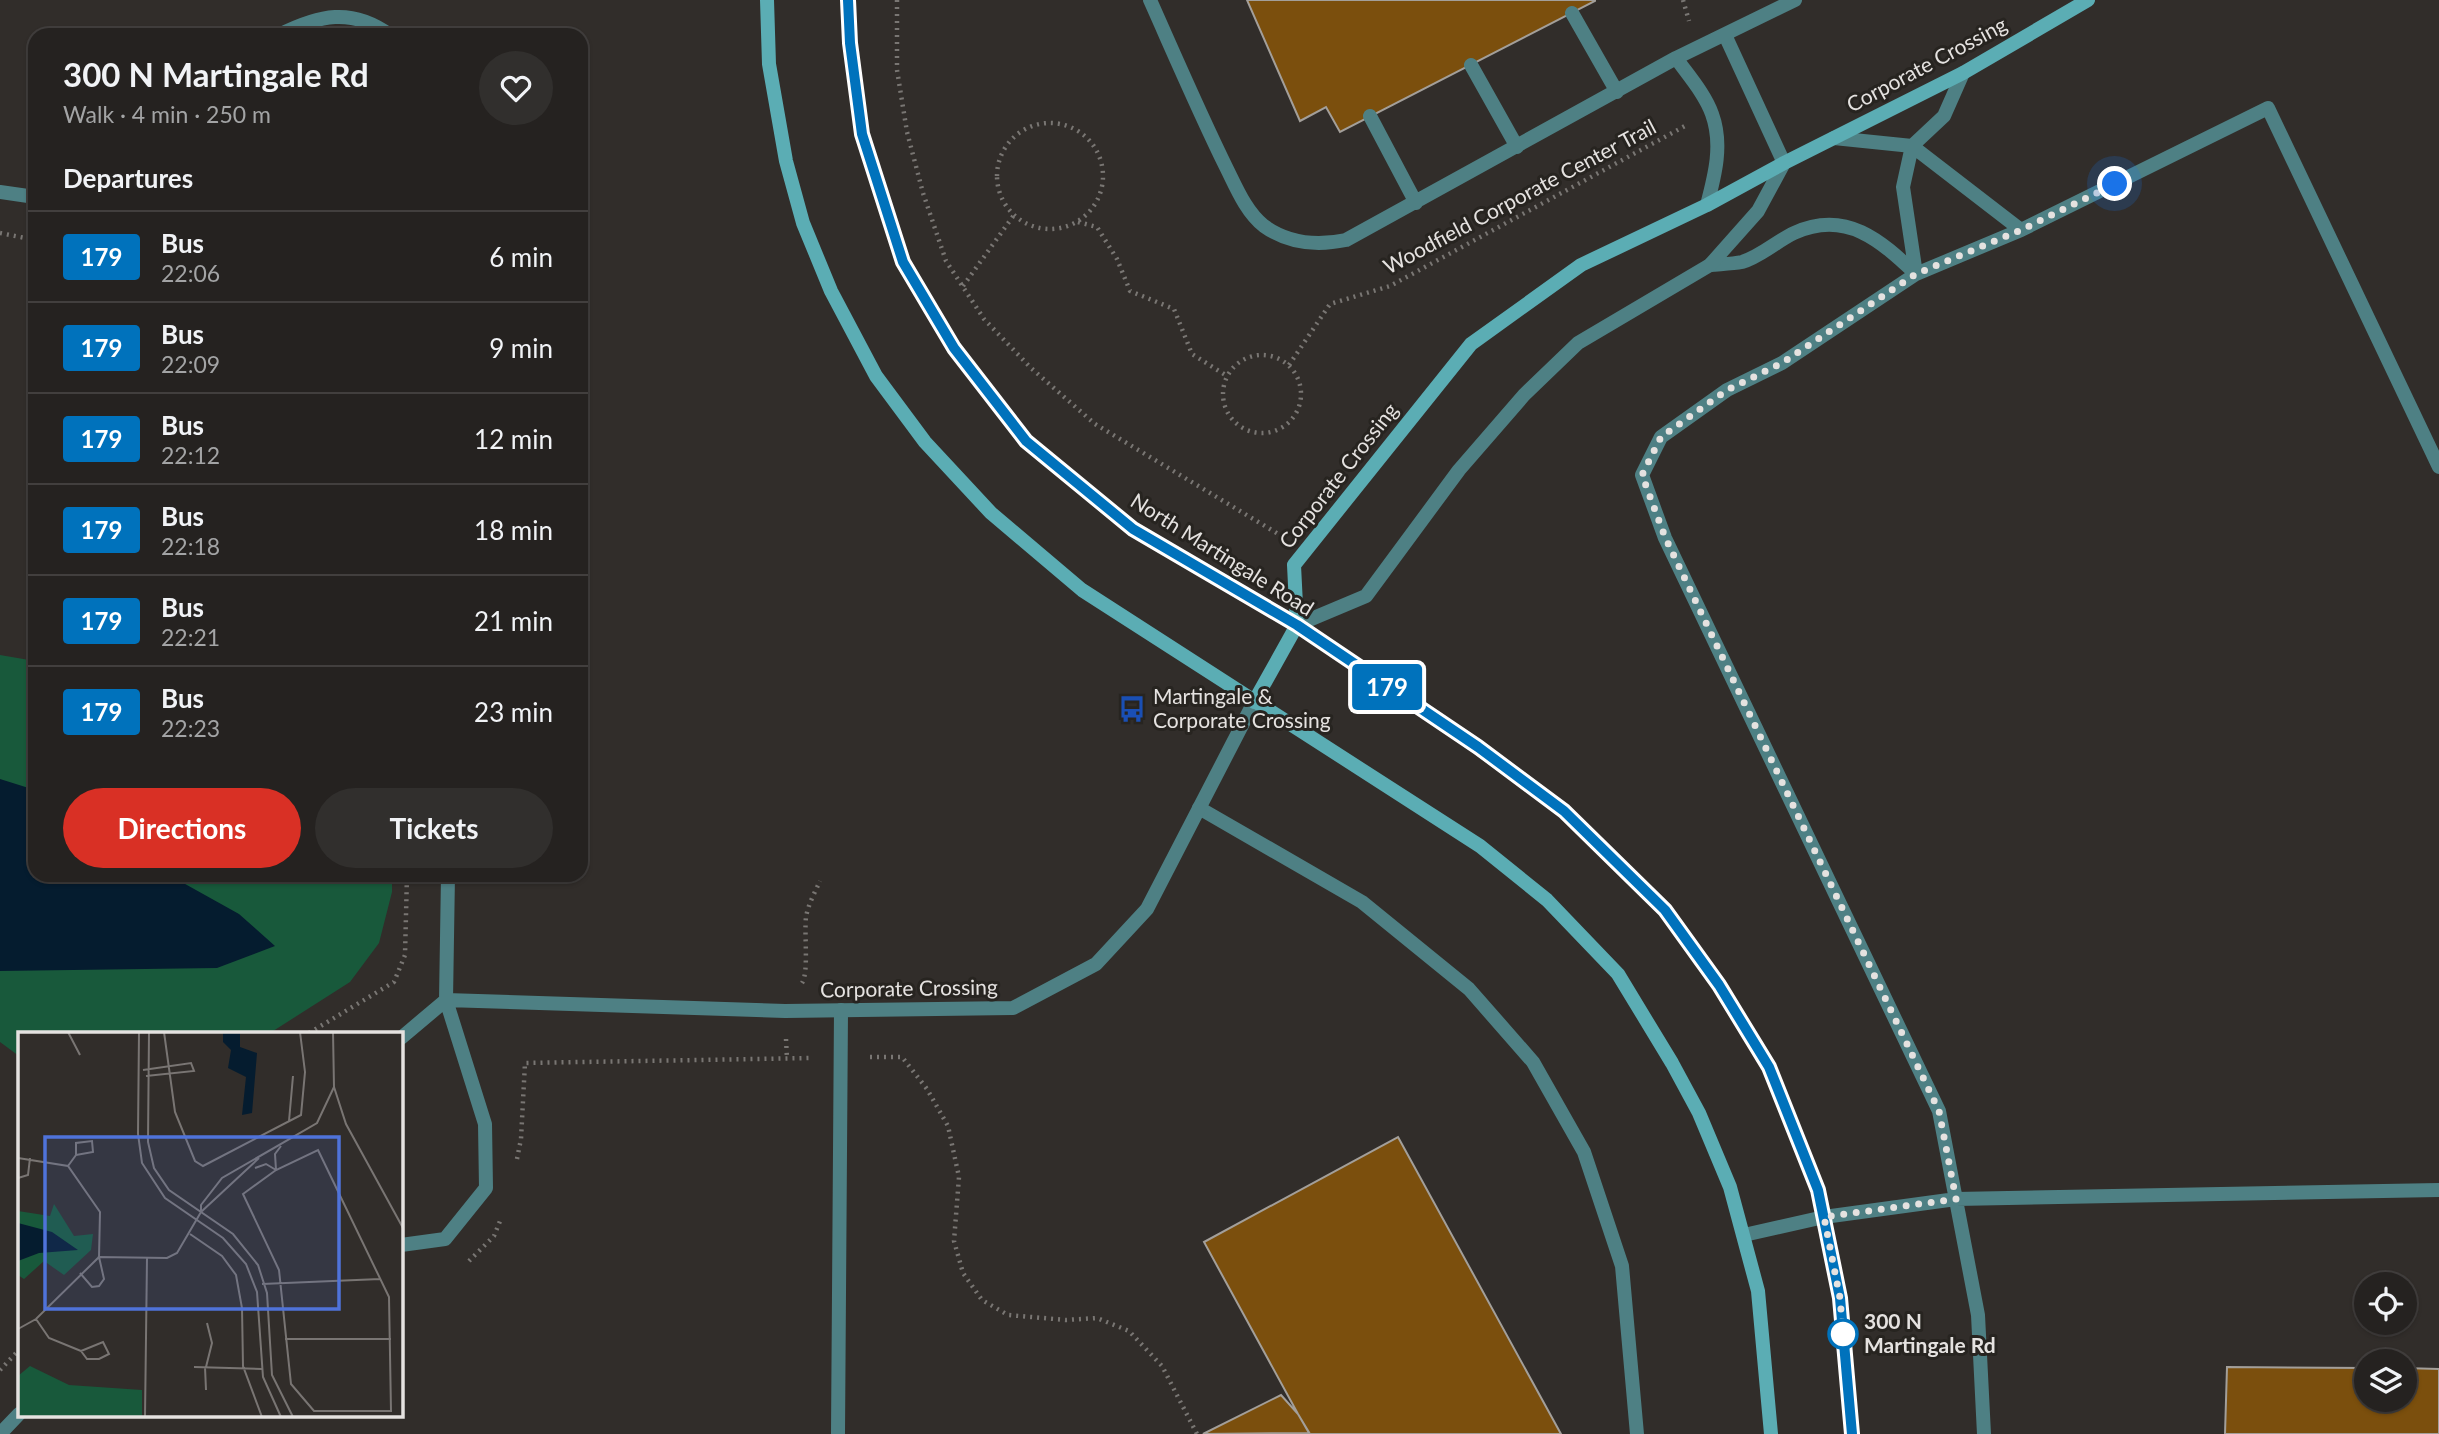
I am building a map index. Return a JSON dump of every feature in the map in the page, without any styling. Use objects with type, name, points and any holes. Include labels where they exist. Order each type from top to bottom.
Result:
[{"type":"street","points":[[767,0],[769,64],[786,161],[803,223],[831,292],[876,376],[925,442],[991,513],[1082,590],[1480,846],[1547,900],[1618,974],[1699,1113],[1730,1187],[1758,1291],[1771,1434]]},
{"type":"street","name":"North Martingale Road","points":[[848,0],[850,43],[862,134],[903,262],[954,348],[1026,441],[1133,529],[1297,625],[1478,747],[1564,811],[1665,910],[1719,985],[1769,1067],[1818,1190],[1840,1298],[1852,1434]]},
{"type":"street","points":[[1150,0],[1209,132],[1245,203],[1261,224],[1280,236],[1307,244],[1329,244],[1346,240],[1676,58],[1796,0]]},
{"type":"street","name":"Corporate Crossing","points":[[1297,625],[1294,565],[1471,344],[1581,265],[1706,205],[1963,73],[2088,0]]},
{"type":"street","points":[[1572,13],[1617,92]]},
{"type":"street","points":[[293,28],[305,22],[331,16],[366,20],[379,28]]},
{"type":"street","points":[[1254,702],[1297,625],[1366,596],[1460,470],[1524,395],[1578,343],[1710,265],[1758,211],[1784,163],[1725,36]]},
{"type":"street","points":[[1676,58],[1711,112],[1718,154],[1706,205]]},
{"type":"street","points":[[1471,65],[1517,147]]},
{"type":"street","points":[[1916,274],[1903,187],[1912,146],[1944,116],[1963,73]]},
{"type":"street","points":[[1984,1434],[1978,1315],[1939,1111],[1665,537],[1642,475],[1661,437],[1727,390],[1782,363],[1916,274],[2021,230],[2268,108],[2439,467]]},
{"type":"street","points":[[1370,116],[1416,203]]},
{"type":"street","points":[[1834,138],[1912,146],[2021,230]]},
{"type":"street","points":[[0,192],[28,196]]},
{"type":"street","points":[[1710,265],[1744,262],[1794,233],[1814,226],[1835,225],[1860,230],[1884,243],[1916,274]]},
{"type":"street","name":"Corporate Crossing","points":[[446,1000],[785,1011],[1013,1008],[1096,964],[1147,909],[1254,702]]},
{"type":"street","points":[[1199,808],[1362,902],[1469,989],[1533,1062],[1584,1152],[1622,1266],[1637,1434]]},
{"type":"street","points":[[402,1245],[445,1239],[486,1188],[485,1124],[446,1000],[448,882]]},
{"type":"street","points":[[402,1037],[446,1000]]},
{"type":"street","points":[[838,1434],[841,1010]]},
{"type":"street","points":[[1744,1235],[1824,1217],[1956,1199],[2439,1190]]},
{"type":"street","points":[[0,1434],[18,1415]]},
{"type":"path","points":[[897,0],[897,70],[907,132],[923,193],[946,261],[984,319],[1031,368],[1095,424],[1273,530],[1305,552]]},
{"type":"path","name":"Woodfield Corporate Center Trail","points":[[1289,365],[1330,304],[1390,286],[1711,112]]},
{"type":"path","points":[[1051,122],[1069,125],[1085,135],[1097,149],[1103,166],[1103,185],[1097,203],[1077,222],[1051,230],[1038,228],[1014,215],[1002,201],[996,183],[997,165],[1004,148],[1016,134],[1032,125],[1051,122]]},
{"type":"path","points":[[963,286],[1014,215]]},
{"type":"path","points":[[1077,222],[1097,228],[1117,259],[1130,292],[1174,309],[1192,354],[1227,376]]},
{"type":"path","points":[[0,233],[28,239]]},
{"type":"path","points":[[1255,355],[1267,355],[1289,365],[1297,375],[1301,387],[1296,413],[1288,424],[1276,430],[1250,431],[1229,415],[1224,402],[1224,389],[1227,376],[1234,367],[1255,355]]},
{"type":"path","points":[[787,1059],[785,1011],[806,976],[806,914],[820,881]]},
{"type":"path","points":[[311,1032],[394,982],[405,955],[407,882]]},
{"type":"path","points":[[0,1370],[18,1351]]},
{"type":"green space","points":[[0,655],[28,660],[28,882],[392,882],[379,943],[350,982],[272,1032],[18,1032],[18,1055],[0,1042]]},
{"type":"water","points":[[0,779],[28,788],[28,882],[182,882],[239,914],[275,946],[217,968],[0,971]]},
{"type":"building","points":[[1247,0],[1595,1],[1340,132],[1326,107],[1300,121]]},
{"type":"building","points":[[1398,1137],[1561,1434],[1310,1434],[1298,1414],[1204,1242]]},
{"type":"building","points":[[2227,1367],[2354,1368],[2354,1412],[2417,1412],[2417,1368],[2439,1369],[2439,1434],[2225,1434]]},
{"type":"building","points":[[1281,1395],[1298,1414],[1309,1433],[1203,1434]]},
{"type":"bus line","name":"179","points":[[848,0],[850,43],[862,134],[903,262],[954,348],[1026,441],[1133,529],[1297,625],[1478,747],[1564,811],[1665,910],[1719,985],[1769,1067],[1818,1190],[1840,1298],[1852,1434]]},
{"type":"place","name":"Martingale & Corporate Crossing","points":[[1132,709]]},
{"type":"place","name":"300 N Martingale Rd","points":[[1843,1334]]},
{"type":"route","points":[[1843,1334],[1840,1298],[1824,1217],[1956,1199],[1939,1111],[1665,537],[1642,475],[1661,437],[1727,390],[1782,363],[1916,274],[2021,230],[2115,184]]}]
